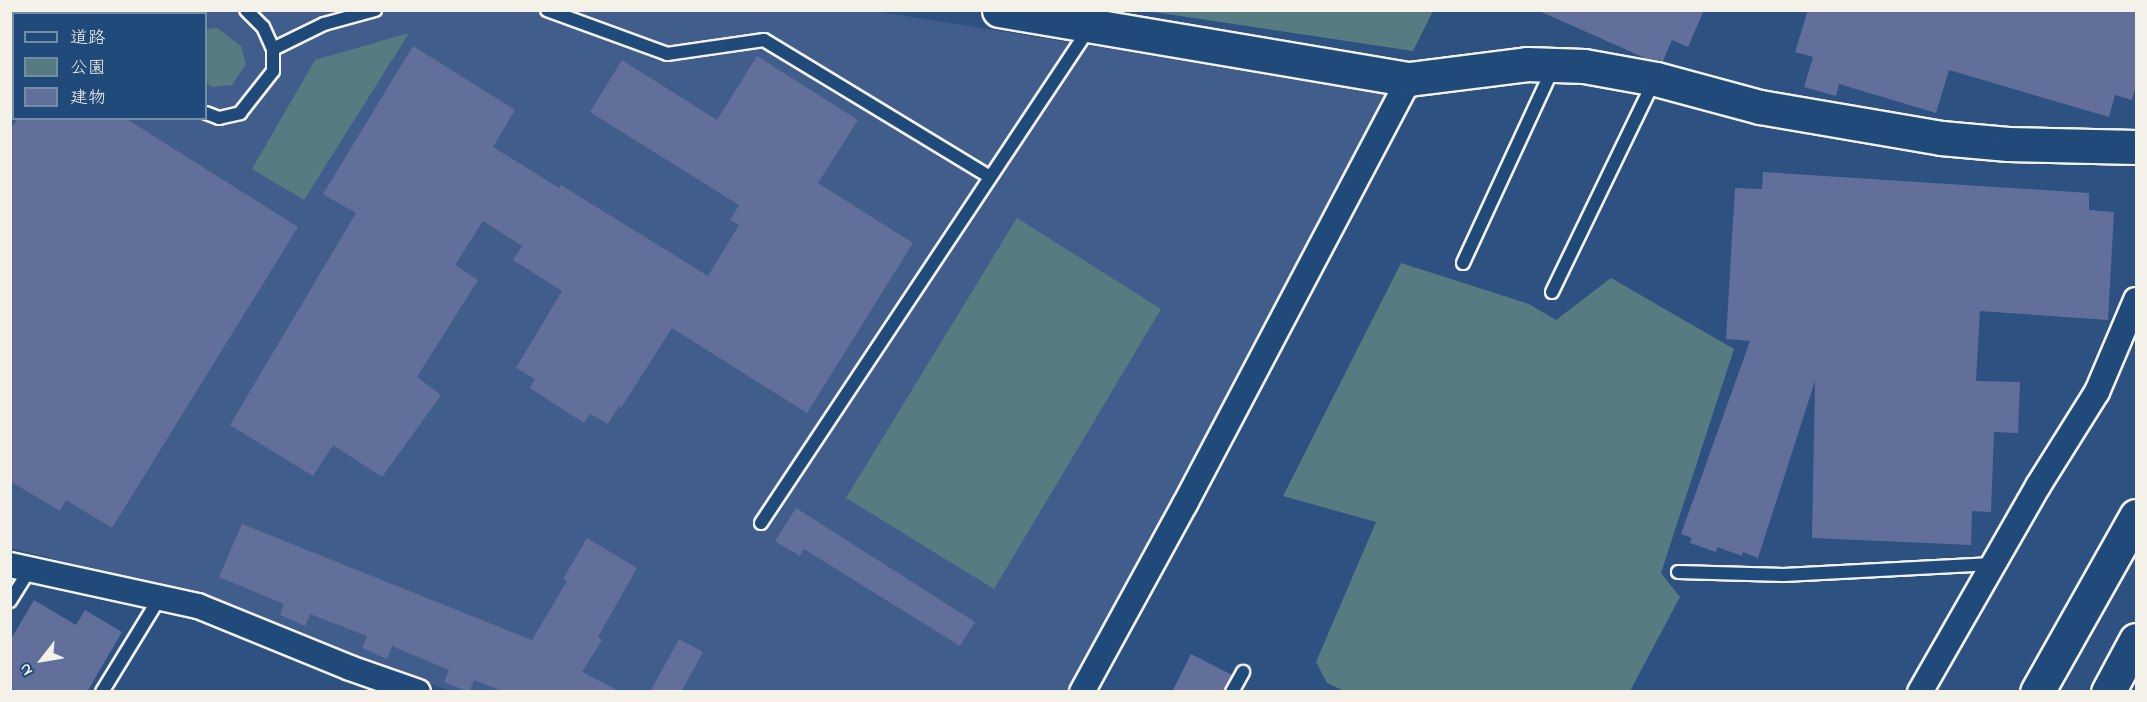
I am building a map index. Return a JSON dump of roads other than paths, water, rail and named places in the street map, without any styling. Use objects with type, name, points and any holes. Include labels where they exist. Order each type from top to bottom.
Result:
[{"type":"main road","points":[[999,10],[1409,79],[1527,64],[1584,66],[1656,79],[1760,107],[1941,138],[2008,144],[2136,147]]},
{"type":"main road","points":[[2037,692],[2136,516]]},
{"type":"main road","points":[[2108,692],[2136,640]]},
{"type":"street","points":[[1082,692],[1185,504],[1409,79]]},
{"type":"street","points":[[1920,692],[1993,564],[2097,392],[2136,300]]},
{"type":"street","points":[[20,567],[198,606],[350,668],[418,692]]},
{"type":"lane","points":[[207,113],[219,118],[240,113],[273,71],[273,49],[263,27],[246,10]]},
{"type":"lane","points":[[273,49],[324,24],[375,10]]},
{"type":"lane","points":[[547,10],[667,54],[764,40],[990,177]]},
{"type":"lane","points":[[761,523],[1090,26]]},
{"type":"lane","points":[[1463,263],[1554,64]]},
{"type":"lane","points":[[1552,292],[1656,79]]},
{"type":"lane","points":[[1677,572],[1784,574],[1993,564]]},
{"type":"lane","points":[[10,600],[20,567]]},
{"type":"lane","points":[[102,692],[160,597]]},
{"type":"lane","points":[[1232,692],[1243,672]]}]
